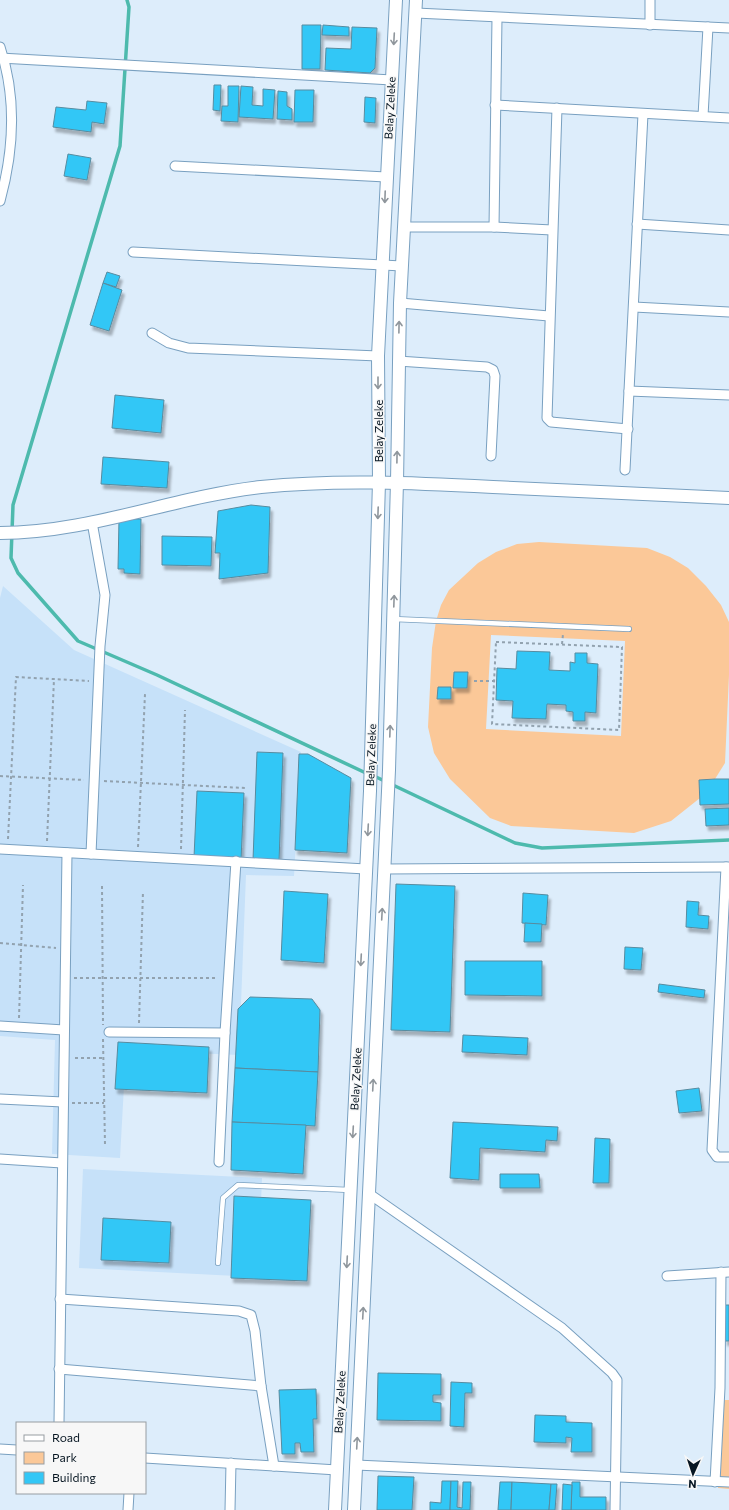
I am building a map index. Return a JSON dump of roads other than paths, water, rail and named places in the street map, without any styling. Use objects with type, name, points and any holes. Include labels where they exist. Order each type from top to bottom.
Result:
[{"type":"street","name":"Belay Zeleke","points":[[335,1510],[370,791],[379,482],[378,356],[396,0]]},
{"type":"street","name":"Belay Zeleke","points":[[354,1510],[388,795],[397,482],[400,303],[416,0]]},
{"type":"street","points":[[650,0],[650,25]]},
{"type":"street","points":[[416,12],[497,18],[729,28]]},
{"type":"street","points":[[494,227],[497,18]]},
{"type":"street","points":[[702,116],[708,27]]},
{"type":"street","points":[[0,47],[13,114],[11,144],[2,183],[0,201]]},
{"type":"street","points":[[2,58],[392,80]]},
{"type":"street","points":[[495,105],[729,118]]},
{"type":"street","points":[[557,108],[549,316],[547,418],[551,422],[628,429]]},
{"type":"street","points":[[625,470],[643,114]]},
{"type":"street","points":[[175,166],[386,177]]},
{"type":"street","points":[[637,224],[729,230]]},
{"type":"street","points":[[404,227],[494,227],[552,230]]},
{"type":"street","points":[[133,252],[402,266]]},
{"type":"street","points":[[400,303],[549,316]]},
{"type":"street","points":[[634,307],[729,312]]},
{"type":"street","points":[[152,333],[169,343],[188,348],[378,356]]},
{"type":"street","points":[[398,361],[487,367],[493,370],[495,376],[491,456]]},
{"type":"street","points":[[629,391],[729,395]]},
{"type":"street","points":[[0,533],[26,533],[92,522],[229,492],[261,487],[397,482],[729,498]]},
{"type":"street","points":[[91,854],[100,646],[106,595],[92,522]]},
{"type":"street","points":[[4,850],[181,858],[366,869],[728,867],[712,1150],[717,1157],[729,1157]]},
{"type":"street","points":[[59,1422],[67,853]]},
{"type":"street","points":[[219,1162],[228,978],[236,861]]},
{"type":"street","points":[[0,1026],[64,1030]]},
{"type":"street","points":[[105,1030],[225,1033]]},
{"type":"street","points":[[0,1099],[63,1102]]},
{"type":"street","points":[[0,1159],[62,1163]]},
{"type":"street","points":[[350,1190],[368,1193],[562,1328],[612,1372],[617,1380],[617,1477],[615,1510]]},
{"type":"street","points":[[668,1276],[725,1272],[725,1388],[715,1482]]},
{"type":"street","points":[[60,1299],[239,1311],[251,1315],[255,1331],[261,1386],[274,1466]]},
{"type":"street","points":[[59,1369],[261,1386]]},
{"type":"street","points":[[0,1449],[16,1450]]},
{"type":"street","points":[[146,1458],[337,1470]]},
{"type":"street","points":[[230,1510],[231,1463]]},
{"type":"street","points":[[356,1465],[729,1482]]},
{"type":"street","points":[[128,1510],[129,1494]]},
{"type":"lane","points":[[393,619],[629,629]]},
{"type":"lane","points":[[218,1263],[223,1198],[238,1185],[350,1190]]},
{"type":"waterway","points":[[127,0],[129,7],[120,146],[13,505],[11,558],[18,573],[78,641],[157,675],[368,774]]},
{"type":"waterway","points":[[374,776],[515,843],[542,848],[729,840]]}]
